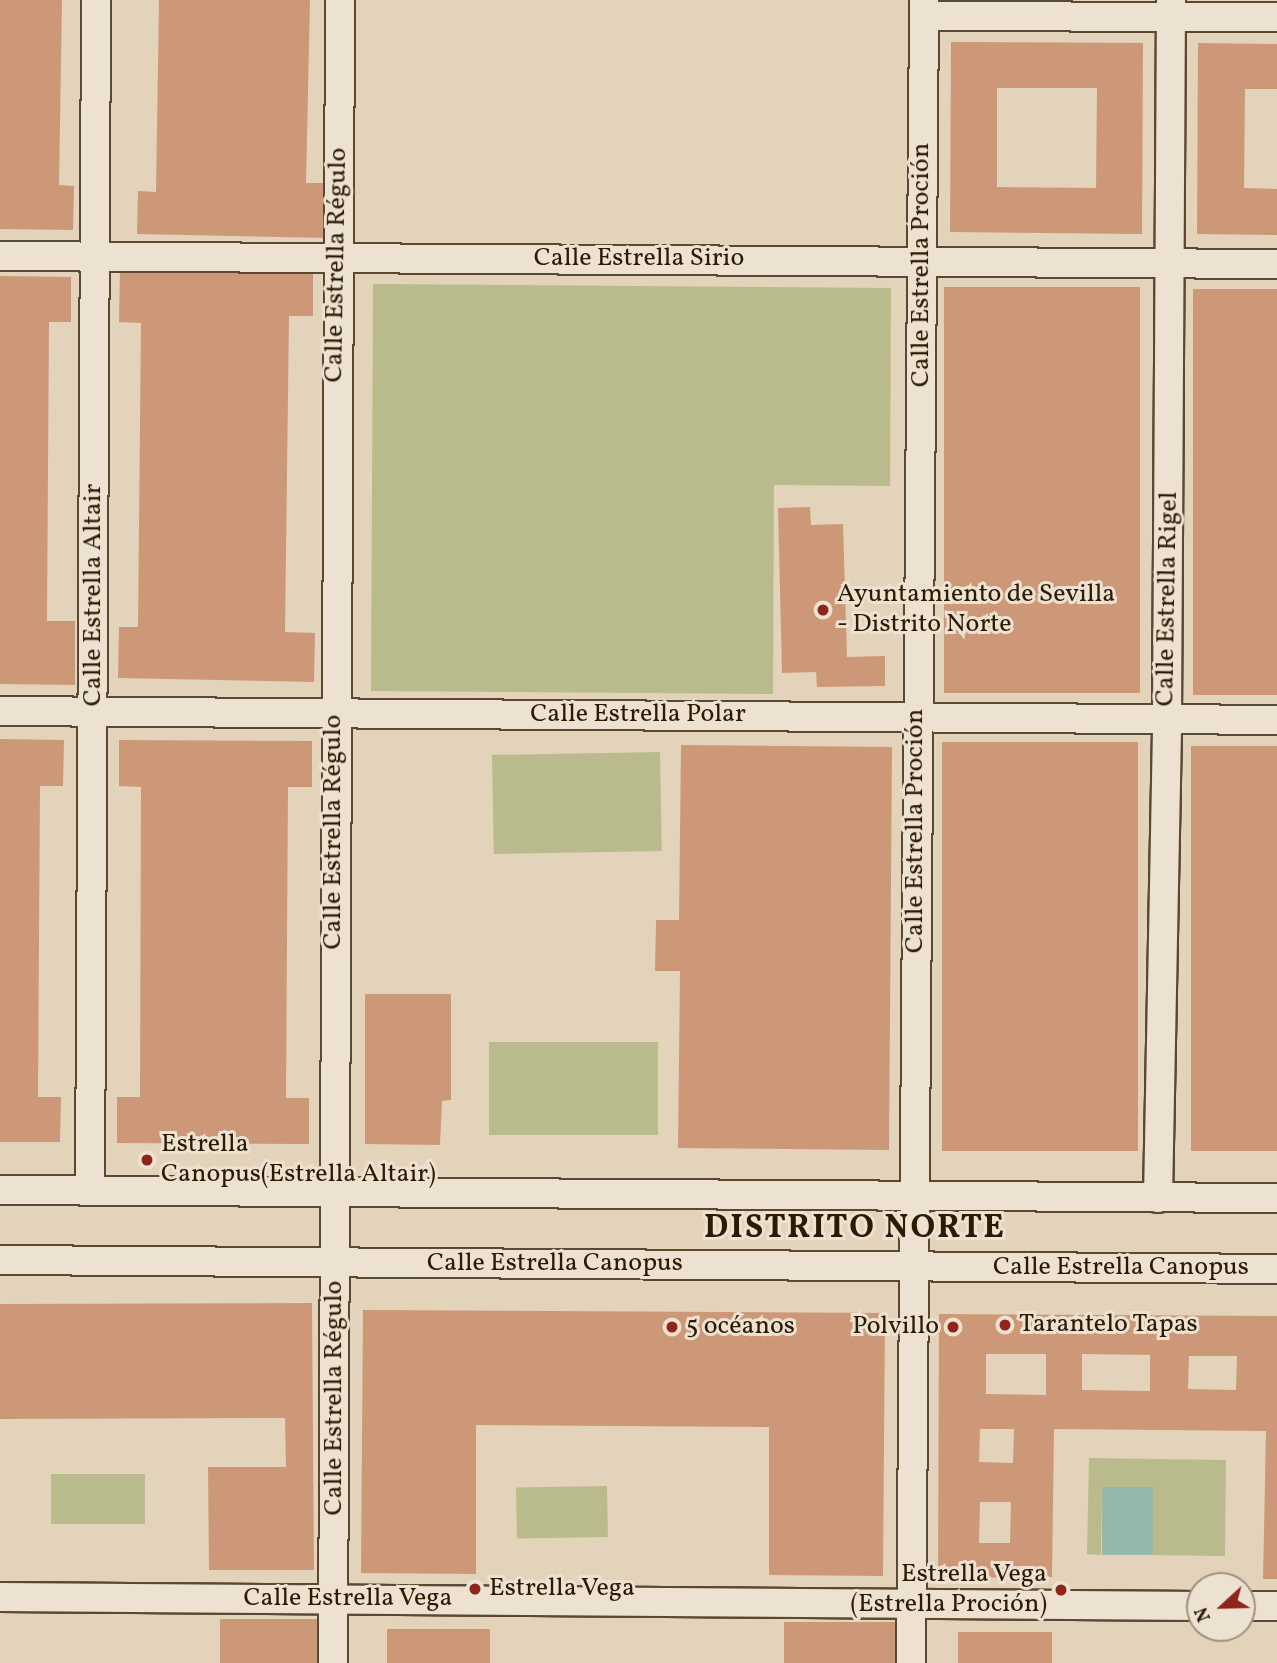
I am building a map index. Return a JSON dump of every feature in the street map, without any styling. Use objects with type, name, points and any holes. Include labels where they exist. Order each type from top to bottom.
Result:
[{"type":"street","name":"Calle Estrella Altair","points":[[90,1191],[95,712],[92,257],[96,0]]},
{"type":"street","name":"Calle Estrella Régulo","points":[[333,1663],[334,713],[340,0]]},
{"type":"street","points":[[924,8],[1171,8],[1277,17]]},
{"type":"street","name":"Calle Estrella Proción","points":[[911,1663],[916,717],[924,8]]},
{"type":"street","name":"Calle Estrella Rigel","points":[[1158,1198],[1167,719],[1171,8]]},
{"type":"street","name":"Calle Estrella Sirio","points":[[0,256],[923,259],[1277,264]]},
{"type":"street","name":"Calle Estrella Polar","points":[[0,711],[1277,720]]},
{"type":"street","points":[[0,1190],[1277,1198]]},
{"type":"street","name":"Calle Estrella Canopus","points":[[0,1260],[1277,1269]]},
{"type":"street","name":"Calle Estrella Vega","points":[[0,1597],[1186,1606]]},
{"type":"street","points":[[1256,1606],[1277,1606]]},
{"type":"green space","points":[[373,284],[891,288],[890,486],[774,485],[773,694],[371,691]]},
{"type":"green space","points":[[660,752],[662,851],[494,854],[492,755]]},
{"type":"green space","points":[[489,1042],[658,1042],[658,1135],[489,1135]]},
{"type":"green space","points":[[1089,1458],[1226,1460],[1225,1556],[1152,1555],[1152,1487],[1102,1487],[1101,1555],[1087,1554]]},
{"type":"green space","points":[[51,1474],[145,1474],[145,1524],[51,1524]]},
{"type":"green space","points":[[607,1486],[608,1537],[517,1539],[516,1488]]},
{"type":"water","points":[[1102,1487],[1153,1487],[1153,1555],[1102,1555]]},
{"type":"building","points":[[0,0],[62,0],[59,185],[74,186],[73,230],[0,229]]},
{"type":"building","points":[[159,0],[310,0],[306,183],[329,183],[328,238],[137,234],[138,191],[156,192]]},
{"type":"building","points":[[951,42],[1143,43],[1142,234],[950,232]],"holes":[[[997,88],[1097,88],[1096,188],[997,187]]]},
{"type":"building","points":[[1198,43],[1277,44],[1277,89],[1245,89],[1244,188],[1277,189],[1277,235],[1197,234]]},
{"type":"building","points":[[120,271],[313,274],[313,316],[289,316],[285,632],[315,633],[314,682],[118,678],[119,627],[138,627],[141,323],[119,322]]},
{"type":"building","points":[[0,276],[71,277],[71,322],[49,322],[47,621],[75,621],[75,685],[0,684]]},
{"type":"building","points":[[944,287],[1140,287],[1140,693],[944,693]]},
{"type":"building","points":[[1193,289],[1277,289],[1277,695],[1193,695]]},
{"type":"building","name":"Ayuntamiento de Sevilla - Distrito Norte","points":[[810,507],[811,525],[843,524],[847,657],[885,656],[885,686],[817,687],[816,672],[782,673],[778,508]]},
{"type":"building","points":[[0,739],[64,740],[63,786],[40,786],[38,1097],[61,1097],[60,1142],[0,1142]]},
{"type":"building","points":[[119,740],[312,741],[312,787],[288,787],[286,1098],[309,1098],[309,1144],[117,1143],[117,1097],[140,1097],[141,787],[119,786]]},
{"type":"building","points":[[942,742],[1138,742],[1138,1151],[942,1151]]},
{"type":"building","points":[[681,745],[892,747],[889,1150],[678,1148],[680,971],[655,971],[656,920],[679,920]]},
{"type":"building","points":[[1191,746],[1277,746],[1277,1151],[1191,1151]]},
{"type":"building","points":[[365,994],[451,994],[451,1100],[442,1101],[440,1145],[365,1144]]},
{"type":"building","points":[[312,1303],[314,1570],[209,1570],[208,1467],[286,1467],[285,1418],[0,1419],[0,1304]]},
{"type":"building","points":[[363,1310],[885,1313],[883,1576],[769,1575],[769,1427],[476,1425],[476,1574],[361,1573]]},
{"type":"building","points":[[939,1314],[1277,1316],[1277,1579],[1263,1579],[1266,1431],[1054,1429],[1052,1577],[938,1578]],"holes":[[[986,1354],[1046,1354],[1046,1395],[986,1394]],[[1082,1354],[1150,1355],[1150,1391],[1082,1390]],[[1189,1356],[1237,1356],[1236,1390],[1188,1389]],[[980,1429],[1014,1429],[1013,1463],[979,1462]],[[980,1502],[1011,1502],[1010,1543],[979,1543]]]},
{"type":"building","points":[[220,1619],[324,1619],[324,1663],[220,1663]]},
{"type":"building","points":[[784,1622],[902,1622],[902,1663],[784,1663]]},
{"type":"building","points":[[387,1629],[490,1629],[490,1663],[387,1663]]},
{"type":"building","points":[[958,1632],[1052,1632],[1052,1663],[958,1663]]},
{"type":"place","name":"Ayuntamiento de Sevilla - Distrito Norte","points":[[823,610]]},
{"type":"place","name":"Estrella Canopus(Estrella Altair)","points":[[147,1160]]},
{"type":"place","name":"Tarantelo Tapas","points":[[1005,1325]]},
{"type":"place","name":"5 océanos","points":[[672,1327]]},
{"type":"place","name":"Polvillo","points":[[953,1327]]},
{"type":"place","name":"Estrella Vega","points":[[475,1589]]},
{"type":"place","name":"Estrella Vega (Estrella Proción)","points":[[1061,1590]]},
{"type":"district","name":"DISTRITO NORTE","points":[[855,1230]]}]
